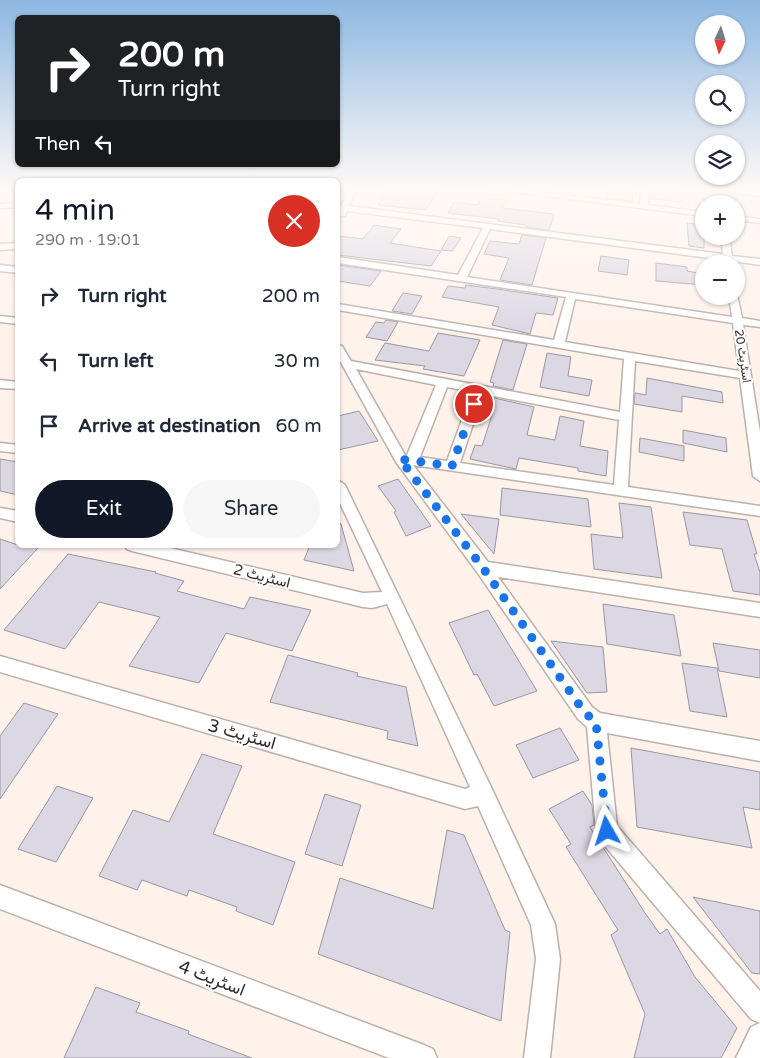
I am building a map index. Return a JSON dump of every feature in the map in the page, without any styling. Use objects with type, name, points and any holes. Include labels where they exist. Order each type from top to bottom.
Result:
[{"type":"street","points":[[462,279],[483,237]]},
{"type":"street","points":[[535,237],[695,262]]},
{"type":"street","points":[[545,237],[695,257]]},
{"type":"street","points":[[0,247],[15,246]]},
{"type":"street","points":[[340,260],[760,324]]},
{"type":"street","points":[[745,262],[760,262]]},
{"type":"street","points":[[0,268],[15,270]]},
{"type":"street","points":[[745,269],[760,271]]},
{"type":"street","points":[[559,344],[571,296]]},
{"type":"street","name":"اسٹریٹ 20","points":[[735,305],[760,476]]},
{"type":"street","points":[[340,307],[746,376]]},
{"type":"street","points":[[0,319],[15,321]]},
{"type":"street","points":[[340,352],[406,460],[585,713],[596,722],[760,751]]},
{"type":"street","points":[[621,489],[624,417],[630,356]]},
{"type":"street","points":[[347,364],[624,417]]},
{"type":"street","points":[[406,460],[443,382]]},
{"type":"street","points":[[0,384],[15,386]]},
{"type":"street","points":[[452,466],[479,389]]},
{"type":"street","points":[[0,447],[15,449]]},
{"type":"street","points":[[406,460],[621,489],[760,511]]},
{"type":"street","points":[[340,489],[392,596],[543,924],[548,959],[537,1058]]},
{"type":"street","points":[[0,513],[15,516]]},
{"type":"street","name":"اسٹریٹ 2","points":[[145,548],[362,600],[377,600],[392,596]]},
{"type":"street","points":[[483,568],[760,610]]},
{"type":"street","name":"اسٹریٹ 3","points":[[0,664],[464,799],[484,794]]},
{"type":"street","points":[[596,722],[607,831],[760,1010]]},
{"type":"street","name":"اسٹریٹ 4","points":[[0,897],[424,1058]]},
{"type":"street","points":[[749,1058],[760,1036]]},
{"type":"building","points":[[340,237],[363,239],[364,237],[394,237],[390,243],[441,251],[431,266],[340,255]]},
{"type":"building","points":[[448,237],[461,238],[452,251],[441,250]]},
{"type":"building","points":[[521,237],[546,238],[532,285],[500,280],[509,258],[484,254],[490,241],[519,244]]},
{"type":"building","points":[[688,237],[695,237],[695,245],[704,245],[704,248],[689,246]]},
{"type":"building","points":[[601,256],[629,260],[627,275],[598,271]]},
{"type":"building","points":[[656,263],[687,267],[687,271],[695,272],[695,284],[656,281]]},
{"type":"building","points":[[340,265],[381,271],[370,286],[340,281]]},
{"type":"building","points":[[466,285],[558,298],[553,315],[536,313],[530,334],[492,325],[499,307],[442,297],[448,286],[465,288]]},
{"type":"building","points":[[403,293],[422,296],[412,314],[392,311]]},
{"type":"building","points":[[386,320],[398,322],[387,341],[366,337],[376,322],[384,323]]},
{"type":"building","points":[[438,333],[480,340],[464,376],[423,369],[425,366],[375,360],[385,343],[429,351]]},
{"type":"building","points":[[503,340],[527,344],[513,390],[493,386],[494,383],[490,382]]},
{"type":"building","points":[[547,353],[571,357],[568,376],[592,380],[589,396],[540,387]]},
{"type":"building","points":[[647,378],[722,392],[723,403],[682,396],[682,412],[634,404],[635,393],[646,395]]},
{"type":"building","points":[[490,397],[534,407],[527,435],[555,440],[560,416],[584,421],[580,446],[608,451],[606,476],[578,471],[578,468],[519,458],[516,469],[470,459],[475,445],[482,446],[493,412],[485,410]]},
{"type":"building","points":[[359,411],[378,441],[340,450],[340,416]]},
{"type":"building","points":[[683,430],[726,438],[727,452],[683,443]]},
{"type":"building","points":[[640,438],[684,446],[684,461],[639,452]]},
{"type":"building","points":[[0,459],[15,462],[15,494],[0,491]]},
{"type":"building","points":[[398,479],[431,526],[406,536],[394,512],[396,511],[378,486]]},
{"type":"building","points":[[502,488],[588,499],[591,527],[500,515]]},
{"type":"building","points":[[619,503],[651,507],[662,578],[594,569],[591,534],[623,538]]},
{"type":"building","points":[[683,512],[747,520],[757,554],[754,554],[760,572],[760,595],[733,591],[722,549],[690,545]]},
{"type":"building","points":[[461,514],[499,519],[494,554]]},
{"type":"building","points":[[341,524],[354,571],[304,560],[309,548],[340,548]]},
{"type":"building","points":[[0,539],[15,544],[15,548],[38,548],[0,589]]},
{"type":"building","points":[[68,554],[156,572],[184,581],[177,591],[244,609],[250,597],[311,610],[292,651],[226,633],[199,683],[129,666],[160,617],[99,602],[65,649],[4,630]]},
{"type":"building","points":[[603,604],[674,615],[681,656],[607,644]]},
{"type":"building","points":[[488,610],[537,691],[494,706],[477,674],[474,675],[449,623]]},
{"type":"building","points":[[551,641],[603,647],[607,692],[587,693]]},
{"type":"building","points":[[713,643],[760,650],[760,678],[719,671]]},
{"type":"building","points":[[288,655],[358,673],[357,676],[406,687],[418,746],[387,739],[388,731],[270,702]]},
{"type":"building","points":[[682,663],[717,668],[727,717],[690,711]]},
{"type":"building","points":[[24,703],[58,714],[0,799],[0,736]]},
{"type":"building","points":[[560,728],[579,760],[533,778],[516,745]]},
{"type":"building","points":[[631,748],[760,772],[760,810],[743,807],[752,848],[637,827]]},
{"type":"building","points":[[202,754],[242,766],[213,834],[295,862],[273,925],[236,911],[237,907],[189,890],[187,896],[142,880],[137,890],[99,876],[133,810],[169,822]]},
{"type":"building","points":[[57,786],[93,798],[56,862],[18,849]]},
{"type":"building","points":[[583,791],[592,805],[594,825],[590,827],[645,913],[660,934],[667,929],[695,977],[737,1028],[721,1058],[634,1058],[645,1014],[611,935],[618,930],[566,847],[571,844],[549,809]]},
{"type":"building","points":[[325,794],[361,805],[342,866],[305,854]]},
{"type":"building","points":[[447,830],[464,835],[505,930],[510,932],[501,1021],[318,954],[340,878],[433,909]]},
{"type":"building","points":[[693,897],[760,911],[760,974],[752,973]]},
{"type":"building","points":[[96,987],[140,1003],[136,1012],[189,1031],[188,1034],[252,1058],[64,1058]]},
{"type":"route","points":[[474,404],[452,466],[400,459],[483,568],[585,713],[596,722],[607,831]]}]
